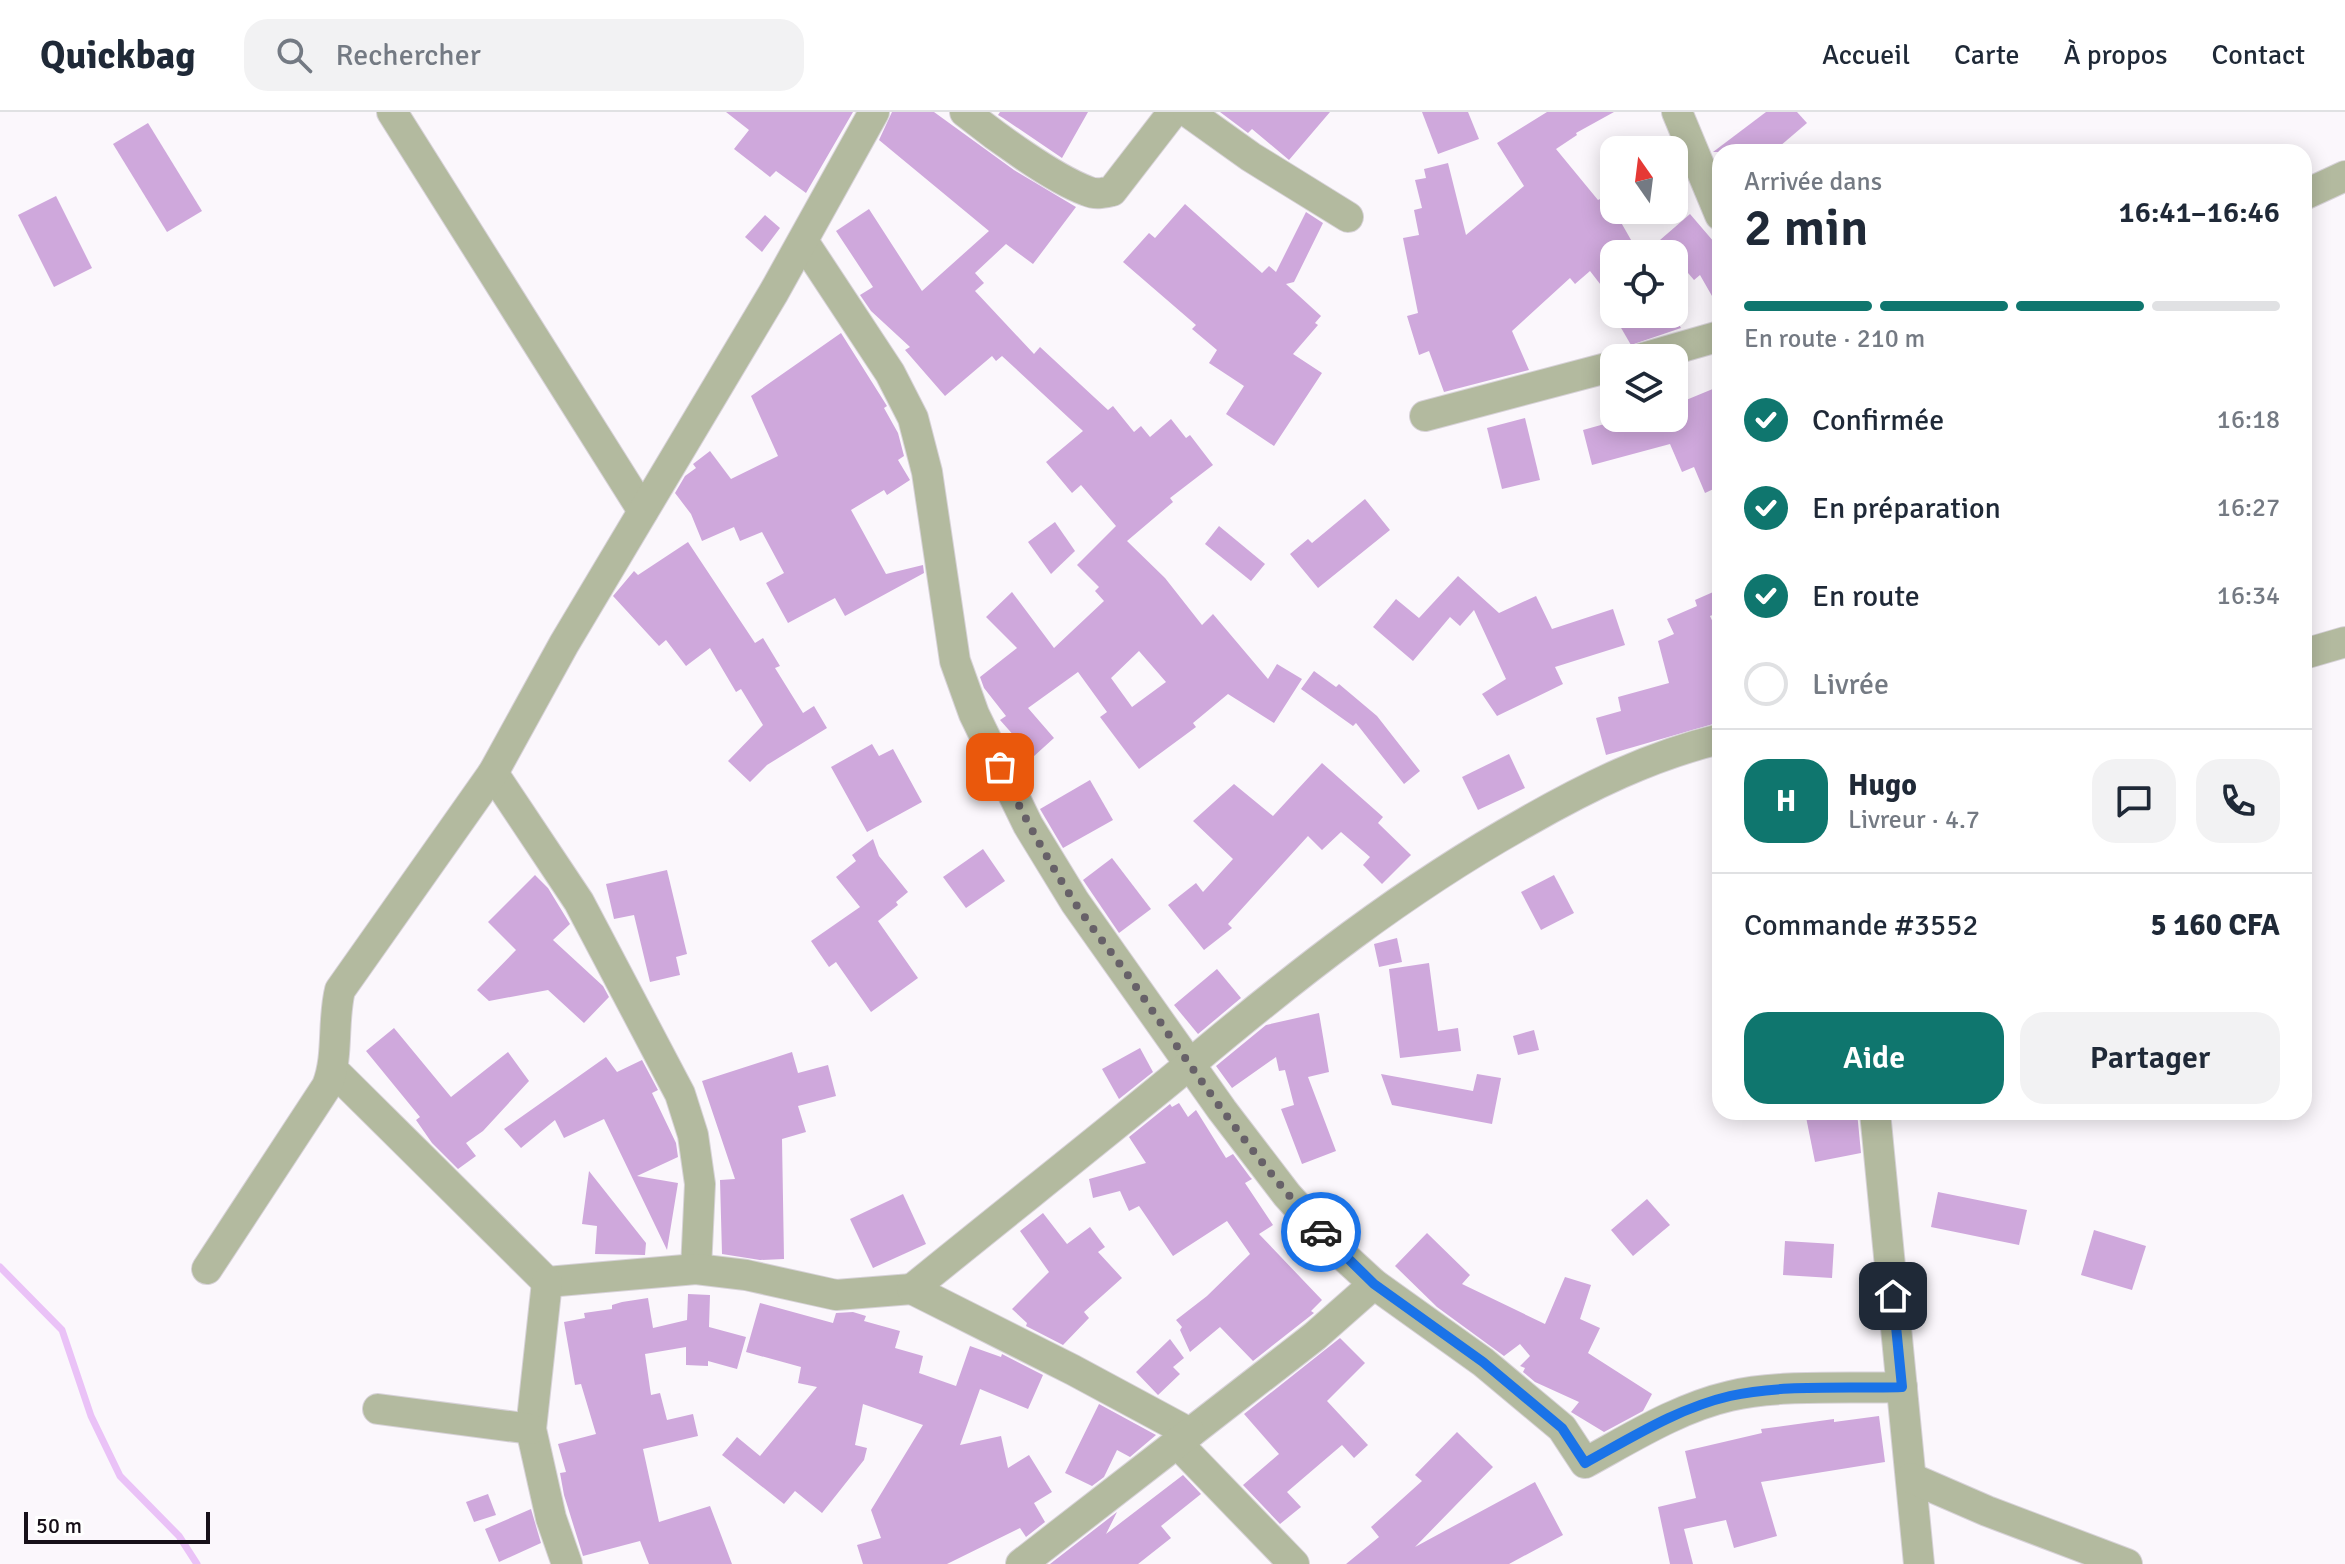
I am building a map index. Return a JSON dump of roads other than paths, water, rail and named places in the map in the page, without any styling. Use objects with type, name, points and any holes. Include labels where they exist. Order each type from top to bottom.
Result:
[{"type":"street","points":[[392,112],[643,511]]},
{"type":"street","points":[[207,1269],[327,1086],[333,1070],[334,1012],[340,990],[493,773],[803,241],[874,112]]},
{"type":"street","points":[[965,112],[1073,184],[1099,194],[1112,191],[1173,112]]},
{"type":"street","points":[[1188,112],[1251,157],[1348,217]]},
{"type":"street","points":[[1677,112],[1712,196]]},
{"type":"street","points":[[2312,191],[2345,176]]},
{"type":"street","points":[[803,241],[890,373],[913,418],[927,472],[955,661],[974,714],[1028,825],[1075,902],[1119,961],[1188,1065],[1287,1195],[1336,1249],[1374,1284],[1483,1362],[1562,1428],[1585,1463],[1676,1415],[1731,1395],[1902,1387]]},
{"type":"street","points":[[1688,345],[1712,338]]},
{"type":"street","points":[[1425,416],[1600,370]]},
{"type":"street","points":[[2312,652],[2345,642]]},
{"type":"street","points":[[912,1289],[1295,975],[1474,851],[1585,790],[1655,759],[1712,741]]},
{"type":"street","points":[[493,773],[579,902],[680,1094],[693,1135],[700,1184],[696,1269]]},
{"type":"street","points":[[333,1070],[476,1208],[547,1282]]},
{"type":"street","points":[[1876,1120],[1919,1564]]},
{"type":"street","points":[[547,1282],[696,1269],[746,1275],[836,1295],[912,1289],[1073,1370],[1183,1438],[1294,1564]]},
{"type":"street","points":[[547,1282],[531,1429],[547,1503],[567,1564]]},
{"type":"street","points":[[1021,1564],[1315,1336],[1374,1284]]},
{"type":"street","points":[[378,1409],[531,1429]]},
{"type":"street","points":[[1911,1478],[2127,1564]]},
{"type":"waterway","points":[[0,1267],[62,1330],[91,1416],[120,1476],[179,1536],[197,1564]]}]
